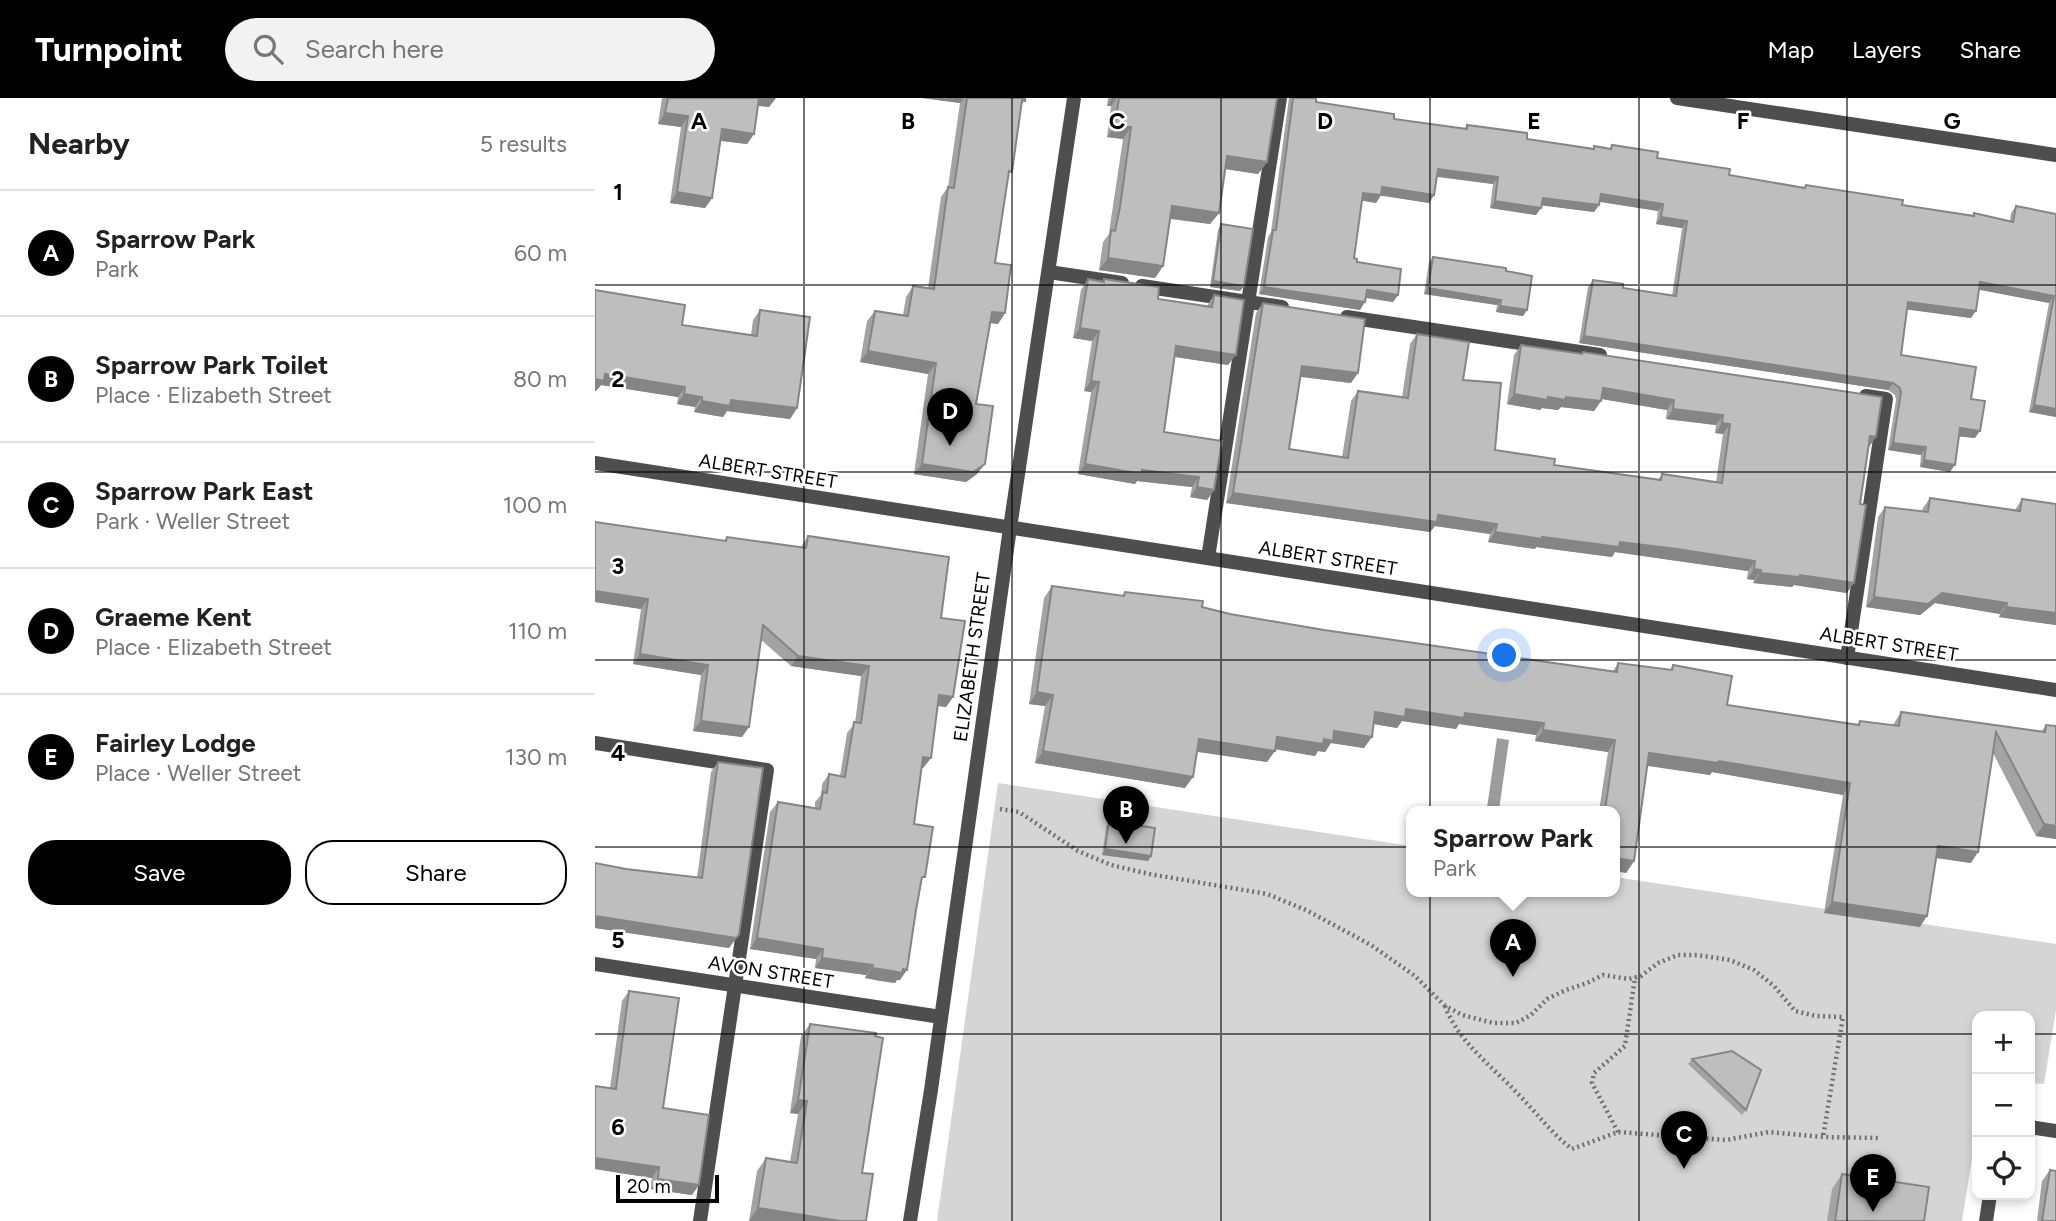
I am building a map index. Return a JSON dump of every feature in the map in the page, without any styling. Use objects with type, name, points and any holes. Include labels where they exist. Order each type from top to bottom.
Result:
[{"type":"street","name":"ELIZABETH STREET","points":[[910,1221],[1074,98]]},
{"type":"street","points":[[1208,558],[1280,98]]},
{"type":"street","points":[[1677,98],[2056,155]]},
{"type":"street","points":[[1049,272],[1291,309]]},
{"type":"street","points":[[1332,315],[1609,357]]},
{"type":"street","points":[[1847,657],[1886,399],[1858,394]]},
{"type":"street","name":"ALBERT STREET","points":[[595,463],[2056,690]]},
{"type":"street","points":[[595,743],[767,770],[700,1221]]},
{"type":"street","name":"AVON STREET","points":[[595,964],[941,1017]]},
{"type":"street","points":[[2035,1128],[2056,1131]]},
{"type":"street","points":[[1986,1221],[1989,1200]]},
{"type":"path","points":[[1000,809],[1019,811],[1078,851],[1111,865],[1267,894],[1307,910],[1382,953],[1415,976],[1444,1005],[1493,1023],[1516,1023],[1547,999],[1603,975],[1629,979],[1641,976],[1658,963],[1678,955],[1730,960],[1754,970],[1774,986],[1795,1011],[1816,1016],[1843,1017],[1823,1137]]},
{"type":"path","points":[[1618,1132],[1592,1083],[1594,1073],[1625,1046],[1635,977]]},
{"type":"path","points":[[1444,1005],[1451,1022],[1465,1042],[1520,1096],[1554,1136],[1572,1149],[1618,1132],[1726,1140],[1769,1132],[1878,1138]]},
{"type":"shaded area","points":[[1497,738],[1509,740],[1500,806],[1487,806]]},
{"type":"shaded area","points":[[998,783],[1406,845],[1406,897],[1620,897],[1620,878],[2056,944],[2056,1010],[2044,1084],[2035,1083],[2035,1011],[1972,1011],[1972,1158],[1962,1221],[937,1221]]},
{"type":"building","points":[[668,98],[759,98],[754,134],[722,129],[712,198],[677,192],[688,116],[665,113]]},
{"type":"building","points":[[967,98],[1025,98],[1025,101],[1022,100],[1012,172],[1009,171],[995,263],[1011,265],[1005,313],[992,312],[976,404],[993,406],[985,464],[973,472],[922,464],[936,363],[868,351],[875,311],[908,316],[913,286],[934,289],[948,187],[954,188]]},
{"type":"building","points":[[1119,98],[1277,98],[1267,162],[1227,156],[1219,213],[1172,206],[1163,266],[1108,258],[1111,230],[1115,231],[1120,207],[1131,127],[1115,125]]},
{"type":"building","points":[[1293,98],[1316,98],[1316,102],[1394,114],[1394,119],[1467,129],[1467,125],[1527,133],[1527,139],[1594,149],[1594,146],[1611,149],[1612,145],[1658,152],[1657,158],[1730,169],[1729,175],[1903,200],[1902,205],[1974,216],[1974,213],[2013,222],[2016,206],[2056,214],[2056,409],[2034,405],[2054,296],[1980,282],[1976,311],[1908,302],[1901,355],[1976,367],[1971,399],[1985,401],[1980,431],[1960,428],[1955,465],[1924,460],[1926,447],[1893,443],[1901,393],[1900,388],[1893,383],[1584,336],[1593,280],[1623,284],[1623,288],[1676,296],[1687,221],[1661,217],[1663,204],[1601,194],[1599,205],[1543,198],[1541,208],[1495,201],[1498,177],[1438,169],[1434,195],[1382,187],[1381,195],[1363,193],[1354,258],[1357,262],[1401,269],[1398,295],[1367,290],[1365,302],[1264,287],[1273,230],[1276,230]]},
{"type":"building","points":[[1221,224],[1253,229],[1244,286],[1213,281]]},
{"type":"building","points":[[1433,257],[1506,268],[1506,271],[1532,276],[1527,310],[1500,306],[1501,300],[1428,288]]},
{"type":"building","points":[[1088,279],[1159,287],[1158,299],[1212,307],[1214,295],[1244,300],[1236,355],[1176,346],[1164,432],[1222,441],[1214,490],[1197,487],[1199,477],[1142,470],[1142,474],[1085,464],[1099,382],[1091,381],[1099,331],[1080,328]]},
{"type":"building","points":[[595,290],[685,305],[682,325],[757,336],[760,310],[810,317],[797,408],[731,400],[730,406],[702,401],[702,397],[684,394],[685,387],[605,374],[604,381],[595,379]]},
{"type":"building","points":[[1263,303],[1365,319],[1358,373],[1302,366],[1289,449],[1348,458],[1358,391],[1408,398],[1417,334],[1469,342],[1463,380],[1501,383],[1495,450],[1555,459],[1554,465],[1661,480],[1662,474],[1722,483],[1730,424],[1722,423],[1723,415],[1673,409],[1674,400],[1603,388],[1601,401],[1566,397],[1565,400],[1548,397],[1547,400],[1514,394],[1521,345],[1882,397],[1876,437],[1870,436],[1860,504],[1866,505],[1854,583],[1800,575],[1760,573],[1761,570],[1754,569],[1755,561],[1677,549],[1620,542],[1619,547],[1542,539],[1495,532],[1497,524],[1438,515],[1437,522],[1233,493]]},
{"type":"building","points":[[1930,498],[2020,511],[2022,499],[2056,504],[2056,613],[2006,607],[2007,603],[1942,593],[1928,604],[1874,597],[1885,507],[1928,512]]},
{"type":"building","points":[[595,522],[726,541],[727,537],[806,548],[808,536],[949,557],[941,618],[965,621],[953,697],[939,695],[931,758],[923,757],[914,824],[933,827],[907,970],[903,969],[902,973],[872,968],[873,965],[822,958],[823,949],[757,938],[778,802],[820,809],[823,792],[827,793],[829,774],[845,777],[854,722],[861,723],[869,666],[798,656],[763,625],[749,727],[701,721],[708,665],[640,654],[648,599],[595,591]]},
{"type":"building","points":[[1052,586],[1124,596],[1125,592],[1203,601],[1202,607],[1230,614],[1617,672],[1618,663],[1672,670],[1673,665],[1732,676],[1727,705],[1859,725],[1860,721],[1899,726],[1901,712],[2045,732],[2046,725],[2056,726],[2056,826],[2044,824],[1996,732],[1978,852],[1938,846],[1927,916],[1832,902],[1850,783],[1719,761],[1718,763],[1649,753],[1634,861],[1620,859],[1620,806],[1606,806],[1615,740],[1543,730],[1544,723],[1465,713],[1464,718],[1406,709],[1405,717],[1375,712],[1372,737],[1334,731],[1333,741],[1324,739],[1323,744],[1277,737],[1275,751],[1199,739],[1193,777],[1043,751],[1053,695],[1037,692]]},
{"type":"building","points":[[718,762],[763,768],[739,935],[736,938],[595,916],[595,863],[702,878]]},
{"type":"building","points":[[1109,821],[1155,828],[1151,856],[1105,849]]},
{"type":"building","points":[[629,991],[679,998],[663,1108],[709,1115],[699,1185],[658,1179],[659,1167],[595,1158],[595,1086],[616,1089]]},
{"type":"building","points":[[810,1024],[876,1033],[875,1036],[883,1038],[862,1173],[873,1174],[866,1221],[840,1221],[758,1208],[766,1158],[797,1163],[807,1101],[798,1100]]},
{"type":"building","points":[[1732,1051],[1761,1070],[1746,1110],[1692,1059]]},
{"type":"building","points":[[2050,1170],[2056,1171],[2056,1221],[2042,1221]]},
{"type":"building","points":[[1842,1174],[1929,1187],[1924,1221],[1835,1221]]},
{"type":"place","name":"Graeme Kent","points":[[950,446]]},
{"type":"place","name":"Sparrow Park Toilet","points":[[1126,844]]},
{"type":"place","name":"Sparrow Park","points":[[1513,977]]},
{"type":"place","name":"Sparrow Park East","points":[[1684,1169]]},
{"type":"place","name":"Fairley Lodge","points":[[1873,1212]]}]
